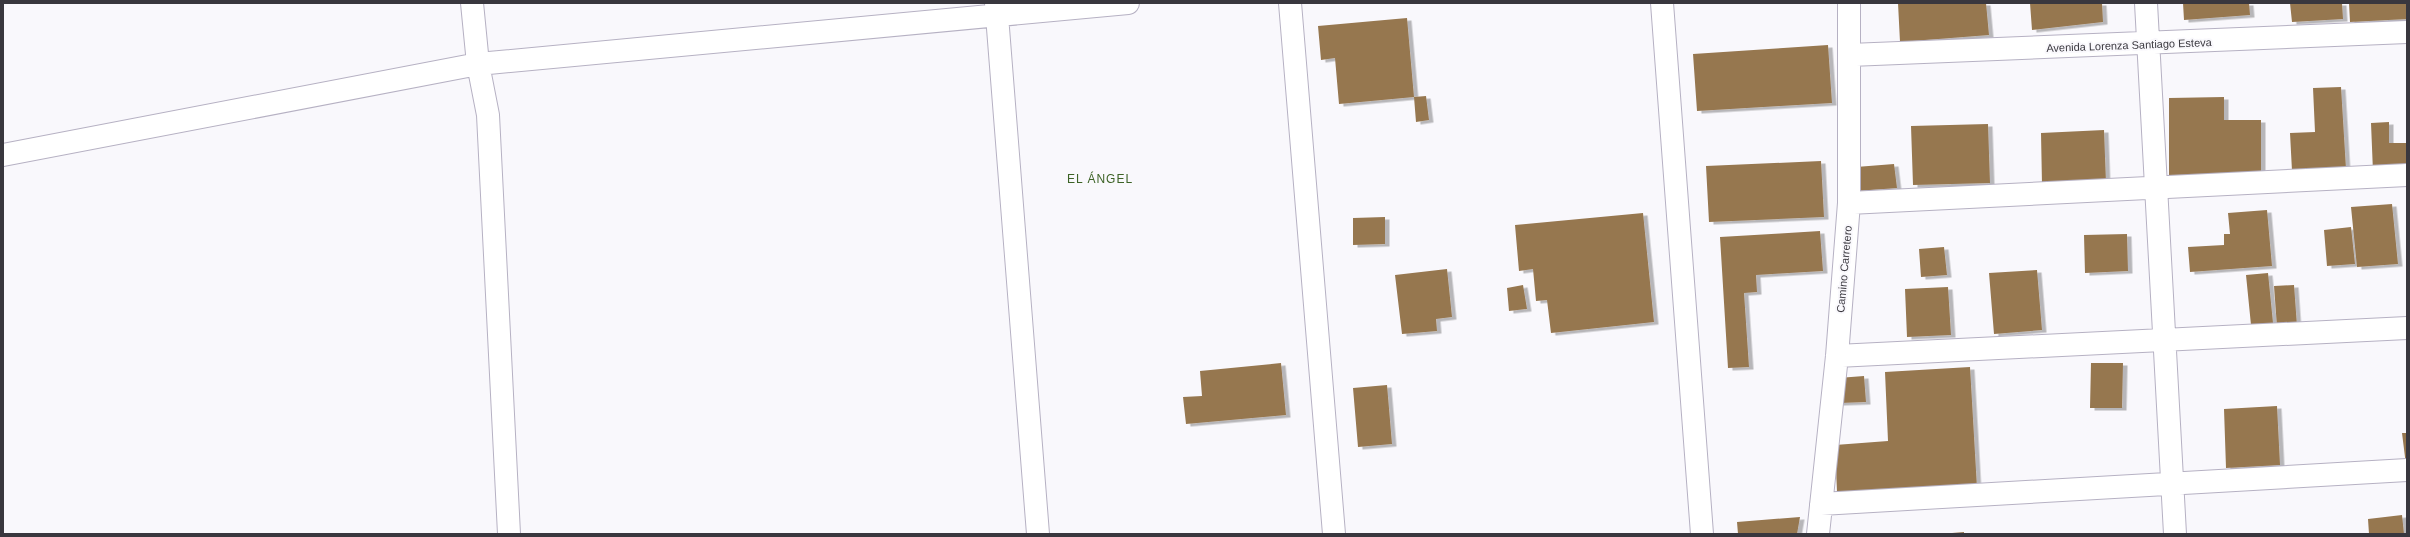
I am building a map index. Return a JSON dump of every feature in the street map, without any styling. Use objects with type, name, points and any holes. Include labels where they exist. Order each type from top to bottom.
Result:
[{"type":"street","points":[[472,3],[478,64],[488,115],[509,534]]},
{"type":"street","points":[[3,155],[478,64],[996,9],[1128,3]]},
{"type":"street","points":[[1290,3],[1334,534]]},
{"type":"street","points":[[1662,3],[1702,534]]},
{"type":"street","name":"Camino Carretero","points":[[1818,534],[1837,356],[1849,203],[1849,3]]},
{"type":"street","points":[[2146,3],[2176,534]]},
{"type":"street","points":[[996,9],[1038,534]]},
{"type":"street","name":"Avenida Lorenza Santiago Esteva","points":[[1850,55],[2148,44],[2407,32]]},
{"type":"street","points":[[1849,203],[2407,175]]},
{"type":"street","points":[[1837,356],[2407,328]]},
{"type":"street","points":[[1821,504],[2407,470]]},
{"type":"building","points":[[1898,3],[1986,3],[1989,35],[1900,42]]},
{"type":"building","points":[[2030,3],[2102,3],[2103,22],[2032,30]]},
{"type":"building","points":[[2183,3],[2249,3],[2250,15],[2184,20]]},
{"type":"building","points":[[2290,3],[2342,3],[2343,19],[2292,22]]},
{"type":"building","points":[[2349,3],[2407,3],[2407,19],[2350,22]]},
{"type":"building","points":[[1407,18],[1414,97],[1339,104],[1335,58],[1321,60],[1318,26]]},
{"type":"building","points":[[1828,45],[1832,103],[1697,111],[1693,54]]},
{"type":"building","points":[[2341,87],[2346,169],[2292,171],[2290,133],[2315,132],[2313,88]]},
{"type":"building","points":[[1426,96],[1429,120],[1416,122],[1414,97]]},
{"type":"building","points":[[2224,97],[2224,120],[2261,120],[2261,174],[2169,175],[2169,98]]},
{"type":"building","points":[[2389,122],[2389,143],[2407,143],[2407,171],[2373,172],[2371,123]]},
{"type":"building","points":[[1988,124],[1990,183],[1913,185],[1911,126]]},
{"type":"building","points":[[2104,130],[2106,183],[2042,185],[2041,133]]},
{"type":"building","points":[[1821,161],[1824,217],[1709,222],[1706,166]]},
{"type":"building","points":[[1894,164],[1897,188],[1857,191],[1856,167]]},
{"type":"building","points":[[2392,204],[2398,264],[2357,267],[2351,207]]},
{"type":"building","points":[[2267,210],[2272,266],[2190,272],[2188,247],[2224,245],[2224,234],[2230,234],[2228,213]]},
{"type":"building","points":[[1643,213],[1654,322],[1551,333],[1547,300],[1536,301],[1533,269],[1519,271],[1515,225]]},
{"type":"building","points":[[1385,217],[1385,244],[1353,245],[1353,218]]},
{"type":"building","points":[[2351,227],[2355,264],[2327,266],[2324,230]]},
{"type":"building","points":[[1820,231],[1823,271],[1756,275],[1757,292],[1744,293],[1749,367],[1728,368],[1720,237]]},
{"type":"building","points":[[2127,234],[2128,271],[2085,273],[2084,235]]},
{"type":"building","points":[[1944,247],[1947,275],[1921,277],[1919,249]]},
{"type":"building","points":[[1447,269],[1452,317],[1436,319],[1437,331],[1402,334],[1395,275]]},
{"type":"building","points":[[2037,270],[2042,330],[1994,334],[1989,273]]},
{"type":"building","points":[[2268,273],[2273,323],[2251,325],[2246,275]]},
{"type":"building","points":[[1523,285],[1527,309],[1509,311],[1507,288]]},
{"type":"building","points":[[2294,285],[2297,326],[2277,327],[2274,286]]},
{"type":"building","points":[[1948,287],[1951,335],[1907,337],[1905,289]]},
{"type":"building","points":[[1281,363],[1286,415],[1186,424],[1183,397],[1202,396],[1200,371]]},
{"type":"building","points":[[2091,363],[2123,363],[2122,408],[2090,408]]},
{"type":"building","points":[[1970,367],[1977,488],[1837,492],[1835,445],[1888,441],[1885,372]]},
{"type":"building","points":[[1864,376],[1866,402],[1839,403],[1838,378]]},
{"type":"building","points":[[1387,385],[1392,444],[1358,447],[1353,388]]},
{"type":"building","points":[[2277,406],[2280,465],[2226,468],[2224,409]]},
{"type":"building","points":[[2402,433],[2407,433],[2407,465],[2406,465]]},
{"type":"building","points":[[2402,515],[2404,534],[2369,534],[2368,519]]},
{"type":"building","points":[[1800,517],[1797,534],[1738,534],[1737,522]]},
{"type":"building","points":[[1964,532],[1964,534],[1952,534],[1952,533]]},
{"type":"district","name":"EL ÁNGEL","points":[[1100,179]]}]
